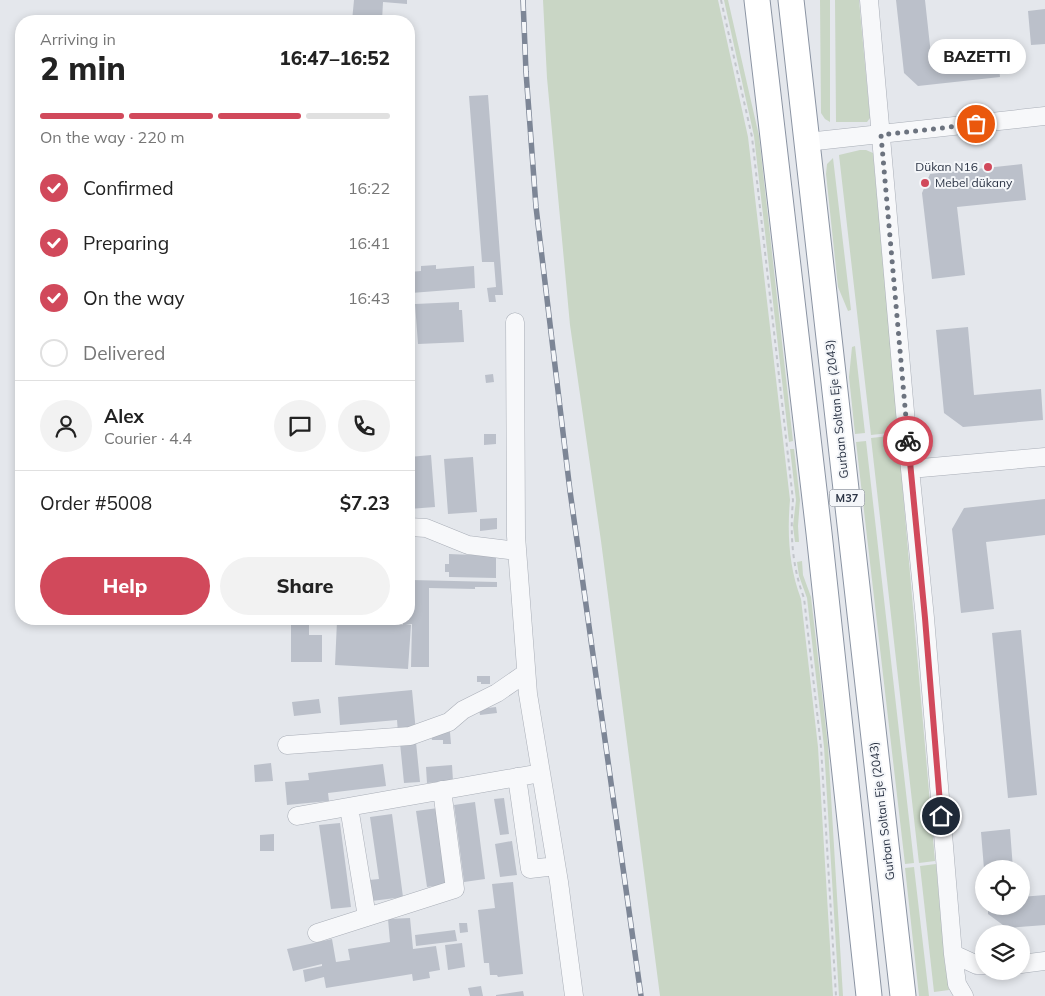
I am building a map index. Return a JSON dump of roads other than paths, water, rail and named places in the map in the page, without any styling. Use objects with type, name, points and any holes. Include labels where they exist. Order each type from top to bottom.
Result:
[{"type":"highway","name":"M37","points":[[757,0],[818,523],[845,784],[870,996]]},
{"type":"highway","name":"Gurban Soltan Eje (2043)","points":[[791,0],[800,93],[904,996]]},
{"type":"highway","points":[[845,784],[841,835],[852,996]]},
{"type":"street","points":[[869,0],[925,618],[953,954],[957,984],[964,996]]},
{"type":"street","points":[[807,142],[1045,116]]},
{"type":"street","points":[[515,322],[517,551],[526,674],[574,996]]},
{"type":"street","points":[[910,469],[1045,457]]},
{"type":"street","points":[[415,527],[426,528],[468,545],[517,551]]},
{"type":"street","points":[[287,745],[410,736],[449,722],[463,710],[497,693],[526,674]]},
{"type":"street","points":[[298,816],[541,773]]},
{"type":"street","points":[[517,777],[530,869],[556,866]]},
{"type":"street","points":[[317,933],[455,889],[442,790]]},
{"type":"street","points":[[349,807],[367,917]]},
{"type":"street","points":[[953,954],[975,964]]},
{"type":"street","points":[[1030,963],[1045,961]]},
{"type":"railway","points":[[523,0],[526,72],[536,207],[570,491],[641,996]]},
{"type":"place","name":"BAZETTI","points":[[976,124]]},
{"type":"place","name":"Dükan N16","points":[[988,167]]},
{"type":"place","name":"Mebel dükany","points":[[925,183]]}]
